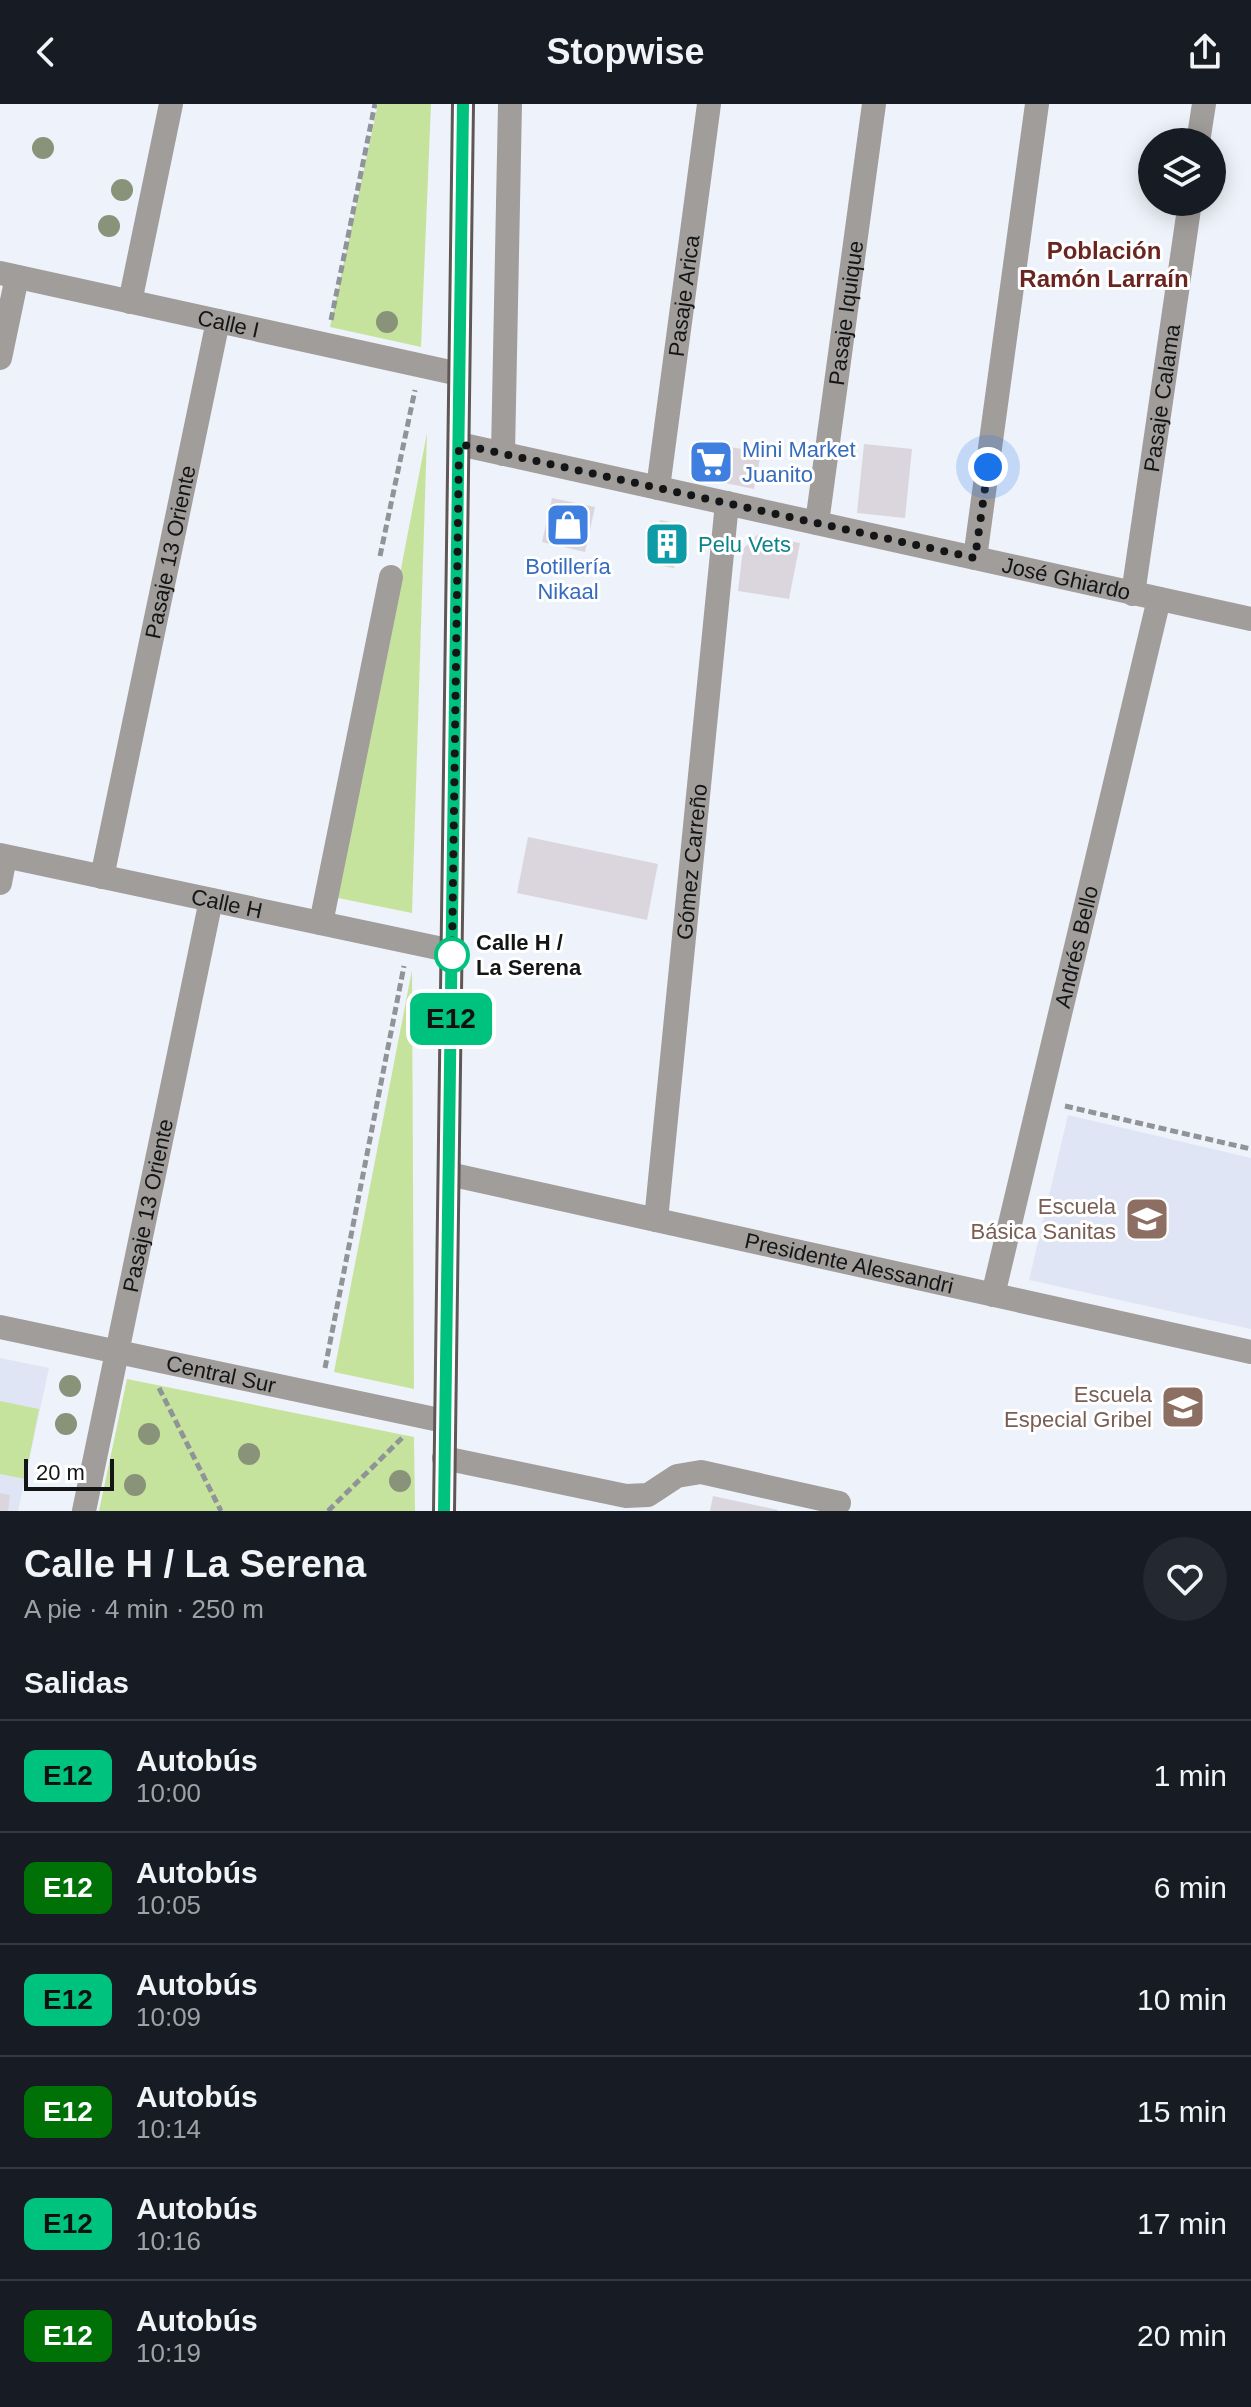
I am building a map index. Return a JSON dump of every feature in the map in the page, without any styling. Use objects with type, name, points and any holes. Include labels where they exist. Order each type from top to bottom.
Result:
[{"type":"main road","points":[[444,1511],[444,1458],[433,1419],[449,1174],[463,104]]},
{"type":"street","points":[[130,302],[171,104]]},
{"type":"street","points":[[503,454],[510,104]]},
{"type":"street","name":"Pasaje Arica","points":[[658,488],[709,104]]},
{"type":"street","name":"Pasaje Iquique","points":[[817,523],[874,104]]},
{"type":"street","points":[[975,558],[1037,104]]},
{"type":"street","points":[[1200,128],[1204,104]]},
{"type":"street","name":"Pasaje Calama","points":[[1133,594],[1188,216]]},
{"type":"street","points":[[0,358],[8,275]]},
{"type":"street","name":"Calle I","points":[[8,275],[459,374]]},
{"type":"street","name":"Pasaje 13 Oriente","points":[[102,877],[218,321]]},
{"type":"street","name":"José Ghiardo","points":[[459,444],[1251,619]]},
{"type":"street","name":"Gómez Carreño","points":[[656,1220],[727,503]]},
{"type":"street","points":[[321,923],[391,577]]},
{"type":"street","name":"Andrés Bello","points":[[993,1295],[1159,599]]},
{"type":"street","points":[[0,883],[3,856]]},
{"type":"street","name":"Calle H","points":[[3,856],[452,951]]},
{"type":"street","name":"Pasaje 13 Oriente","points":[[84,1511],[211,900]]},
{"type":"street","name":"Presidente Alessandri","points":[[449,1174],[1251,1352]]},
{"type":"street","name":"Central Sur","points":[[0,1327],[433,1419]]},
{"type":"street","points":[[444,1458],[626,1496],[648,1495],[677,1476],[701,1472],[840,1499]]},
{"type":"path","points":[[326,344],[375,104]]},
{"type":"path","points":[[320,1395],[408,941]]},
{"type":"path","points":[[1038,1100],[1251,1149]]},
{"type":"path","points":[[145,1358],[221,1511]]},
{"type":"path","points":[[328,1511],[433,1419]]},
{"type":"shaded area","name":"Escuela Básica Sanitas","points":[[1068,1115],[1251,1158],[1251,1329],[1029,1280]]},
{"type":"shaded area","points":[[0,1358],[49,1368],[18,1511],[0,1511]]},
{"type":"green space","points":[[378,104],[431,104],[421,347],[330,327]]},
{"type":"green space","points":[[427,433],[412,913],[338,898]]},
{"type":"green space","points":[[412,970],[414,1389],[334,1372]]},
{"type":"green space","points":[[127,1379],[414,1437],[415,1511],[99,1511]]},
{"type":"green space","points":[[0,1401],[39,1409],[25,1479],[0,1474]]},
{"type":"building","points":[[697,440],[761,453],[754,489],[701,478],[693,464]]},
{"type":"building","points":[[864,444],[912,449],[905,518],[857,513]]},
{"type":"building","name":"Botillería Nikaal","points":[[552,498],[595,507],[585,552],[542,542]]},
{"type":"building","name":"Pelu Vets","points":[[660,520],[682,524],[674,568],[651,564]]},
{"type":"building","points":[[757,535],[800,543],[789,599],[738,591],[743,549]]},
{"type":"building","points":[[528,837],[658,864],[647,920],[517,893]]},
{"type":"building","points":[[0,1493],[10,1495],[8,1511],[0,1511]]},
{"type":"building","points":[[713,1496],[778,1510],[710,1511]]},
{"type":"bus line","name":"E12","points":[[444,1511],[463,104]]},
{"type":"place","name":"Mini Market Juanito","points":[[711,462]]},
{"type":"place","name":"Botillería Nikaal","points":[[568,525]]},
{"type":"place","name":"Pelu Vets","points":[[667,544]]},
{"type":"place","name":"Calle H / La Serena","points":[[452,955]]},
{"type":"place","name":"Escuela Básica Sanitas","points":[[1147,1219]]},
{"type":"place","name":"Escuela Especial Gribel","points":[[1183,1407]]},
{"type":"district","name":"Población Ramón Larraín","points":[[1104,264]]},
{"type":"route","points":[[452,955],[459,444],[975,558],[988,467]]}]
